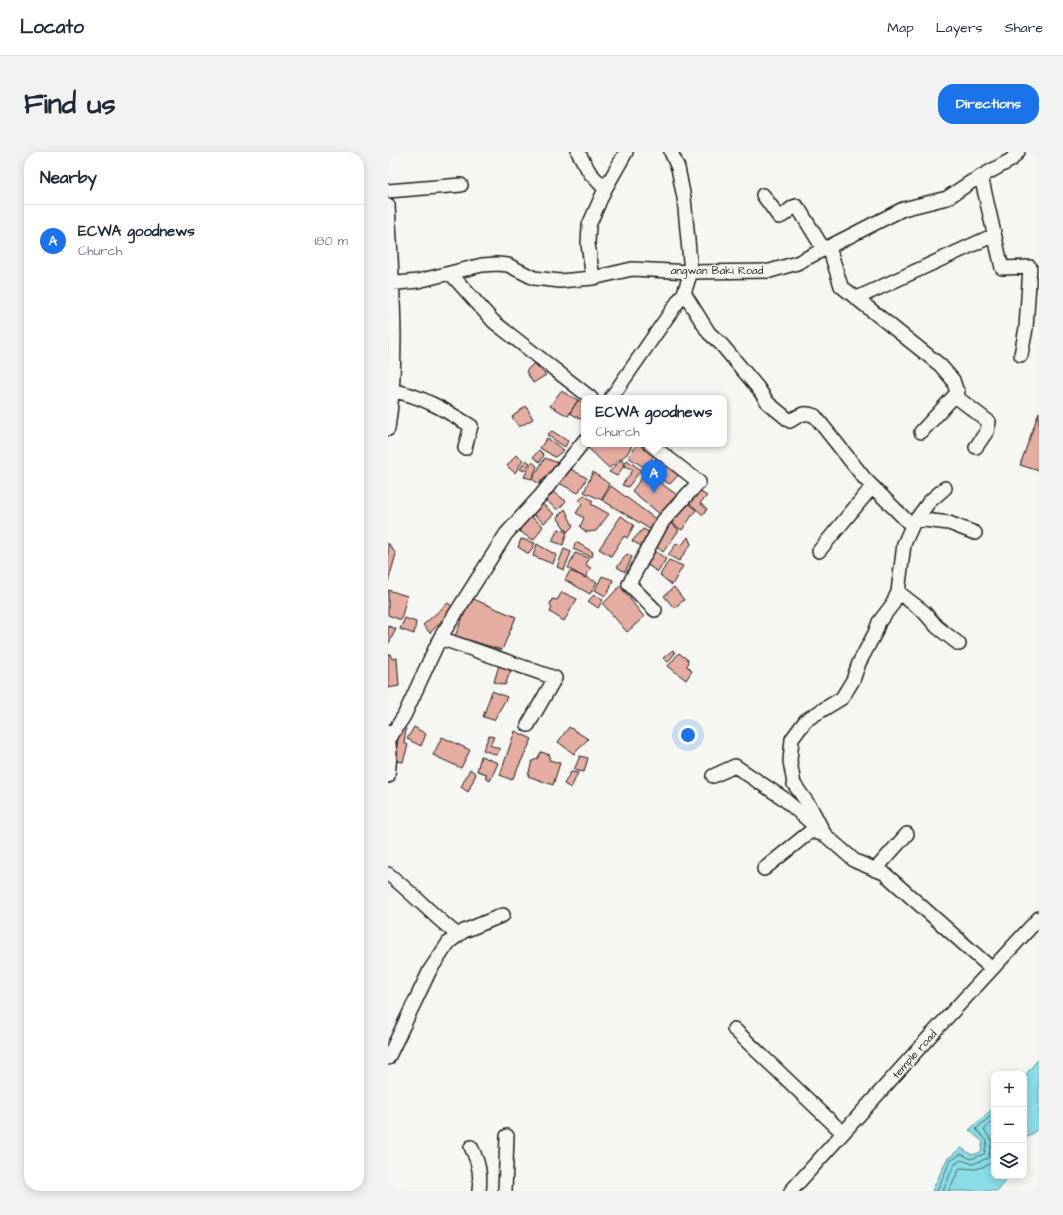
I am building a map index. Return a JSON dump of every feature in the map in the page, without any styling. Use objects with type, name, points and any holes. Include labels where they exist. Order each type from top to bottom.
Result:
[{"type":"street","points":[[578,152],[590,173],[605,189]]},
{"type":"street","points":[[593,278],[588,244],[589,225],[605,189],[626,152]]},
{"type":"street","points":[[613,395],[684,294],[691,272],[684,198],[674,152]]},
{"type":"street","name":"angwan Baki Road","points":[[390,284],[450,273],[482,265],[498,264],[508,265],[534,278],[543,280],[593,278],[632,269],[691,272],[770,271],[797,263],[903,209],[947,198],[1011,160],[1018,152]]},
{"type":"street","points":[[982,176],[1002,268],[1030,267],[1026,328],[1021,355]]},
{"type":"street","points":[[388,191],[461,185]]},
{"type":"street","points":[[763,195],[779,217],[792,207],[796,206],[827,248],[841,286],[940,365],[953,380],[959,399],[988,422],[987,431],[976,447]]},
{"type":"street","points":[[388,205],[394,391],[388,429]]},
{"type":"street","points":[[856,298],[994,235]]},
{"type":"street","points":[[450,273],[494,322],[587,395]]},
{"type":"street","points":[[684,294],[709,333],[721,344],[758,388],[768,403],[790,422],[802,414],[809,413],[815,416],[872,487],[914,523],[949,523],[975,533]]},
{"type":"street","points":[[394,391],[410,394],[438,407],[471,426],[466,448]]},
{"type":"street","points":[[921,432],[958,392]]},
{"type":"street","points":[[388,776],[390,755],[388,736],[404,716],[440,638],[506,534],[542,494],[581,444]]},
{"type":"street","points":[[654,447],[699,482],[663,521],[629,584],[655,610]]},
{"type":"street","points":[[819,551],[872,487]]},
{"type":"street","points":[[825,835],[811,808],[794,784],[790,761],[792,739],[806,720],[842,698],[853,680],[859,663],[876,633],[879,622],[892,605],[898,592],[904,544],[914,523],[929,502],[945,488]]},
{"type":"street","points":[[898,592],[924,612],[937,627],[959,644]]},
{"type":"street","points":[[440,638],[554,678],[528,725]]},
{"type":"street","points":[[713,776],[735,766],[783,798],[855,861],[884,873],[992,969]]},
{"type":"street","points":[[764,869],[811,831],[825,835]]},
{"type":"street","points":[[875,870],[907,834]]},
{"type":"street","points":[[388,874],[407,888],[437,919],[458,935]]},
{"type":"street","points":[[388,1058],[430,970],[449,942],[458,935],[480,923],[503,915]]},
{"type":"street","name":"temple road","points":[[791,1191],[1039,918]]},
{"type":"street","points":[[734,1029],[843,1134]]},
{"type":"street","points":[[505,1191],[507,1136]]},
{"type":"street","points":[[471,1147],[478,1161],[481,1175],[479,1191]]},
{"type":"water","points":[[1039,1058],[1039,1128],[1027,1138],[1027,1107],[1027,1073]]},
{"type":"water","points":[[991,1110],[991,1179],[1007,1179],[998,1191],[932,1191],[947,1159],[961,1148],[972,1155],[981,1152],[983,1142],[969,1130]]},
{"type":"building","points":[[534,363],[546,375],[533,383],[526,371]]},
{"type":"building","points":[[561,391],[578,400],[568,416],[550,406]]},
{"type":"building","points":[[578,400],[581,402],[581,419],[570,413]]},
{"type":"building","points":[[526,406],[533,419],[519,427],[512,417]]},
{"type":"building","points":[[1039,412],[1039,471],[1020,465]]},
{"type":"building","points":[[552,431],[568,441],[565,447],[547,435]]},
{"type":"building","points":[[547,438],[564,450],[555,457],[540,448]]},
{"type":"building","points":[[587,447],[631,447],[627,454],[609,468]]},
{"type":"building","points":[[636,447],[643,447],[655,454],[645,468],[628,457]]},
{"type":"building","points":[[539,450],[544,455],[540,462],[533,457]]},
{"type":"building","points":[[516,455],[523,460],[515,473],[507,466]]},
{"type":"building","points":[[658,455],[680,473],[670,484],[646,472]]},
{"type":"building","points":[[545,458],[558,463],[546,482],[542,480],[539,484],[532,479]]},
{"type":"building","points":[[622,459],[624,466],[617,476],[609,472]]},
{"type":"building","points":[[526,460],[530,463],[524,471],[520,469]]},
{"type":"building","points":[[627,460],[641,470],[628,487],[622,485],[633,470],[624,466]]},
{"type":"building","points":[[532,462],[537,466],[532,479],[524,477]]},
{"type":"building","points":[[567,467],[587,478],[578,493],[557,482]]},
{"type":"building","points":[[593,472],[609,484],[602,500],[584,492]]},
{"type":"building","points":[[646,472],[677,495],[661,515],[632,491]]},
{"type":"building","points":[[611,486],[657,520],[653,531],[602,500]]},
{"type":"building","points":[[697,490],[707,496],[700,503],[707,509],[703,515],[686,500]]},
{"type":"building","points":[[552,491],[566,501],[558,510],[544,499]]},
{"type":"building","points":[[584,495],[593,501],[591,504],[609,514],[596,531],[586,532],[580,527],[584,518],[576,513],[582,504],[579,501]]},
{"type":"building","points":[[541,503],[554,514],[544,523],[531,513]]},
{"type":"building","points":[[687,503],[696,510],[682,530],[670,522]]},
{"type":"building","points":[[565,509],[573,526],[567,532],[557,517]]},
{"type":"building","points":[[529,515],[543,526],[534,540],[517,529]]},
{"type":"building","points":[[621,516],[634,525],[627,538],[624,536],[611,556],[599,549]]},
{"type":"building","points":[[670,522],[679,530],[663,552],[654,545]]},
{"type":"building","points":[[558,529],[567,532],[563,545],[552,541]]},
{"type":"building","points":[[643,529],[649,532],[641,546],[632,541]]},
{"type":"building","points":[[688,537],[691,544],[679,561],[668,555],[677,543],[681,546]]},
{"type":"building","points":[[521,539],[535,543],[529,554],[518,547]]},
{"type":"building","points":[[576,542],[593,552],[592,557],[573,549]]},
{"type":"building","points":[[388,543],[396,554],[388,582]]},
{"type":"building","points":[[537,544],[556,555],[553,564],[533,556]]},
{"type":"building","points":[[564,549],[571,552],[564,570],[557,567]]},
{"type":"building","points":[[654,550],[666,559],[658,572],[646,564],[648,562],[646,560]]},
{"type":"building","points":[[575,553],[589,558],[586,565],[591,568],[585,578],[568,568]]},
{"type":"building","points":[[627,554],[632,557],[625,572],[617,567]]},
{"type":"building","points":[[669,560],[683,566],[672,585],[660,575]]},
{"type":"building","points":[[570,571],[597,582],[590,594],[565,580]]},
{"type":"building","points":[[602,576],[613,580],[610,589],[605,596],[595,590]]},
{"type":"building","points":[[620,586],[644,617],[627,632],[603,604]]},
{"type":"building","points":[[674,587],[684,600],[674,608],[664,596]]},
{"type":"building","points":[[388,590],[407,596],[401,620],[388,615]]},
{"type":"building","points":[[562,592],[577,599],[564,621],[550,612],[552,607],[550,605],[552,599],[557,600]]},
{"type":"building","points":[[594,595],[603,600],[598,608],[588,601]]},
{"type":"building","points":[[471,598],[516,617],[502,650],[455,636]]},
{"type":"building","points":[[448,603],[454,608],[430,633],[423,625]]},
{"type":"building","points":[[405,618],[416,622],[414,634],[400,629]]},
{"type":"building","points":[[388,626],[396,629],[389,643],[388,643]]},
{"type":"building","points":[[673,650],[675,653],[668,662],[663,658]]},
{"type":"building","points":[[679,653],[688,660],[687,666],[692,671],[686,680],[668,666]]},
{"type":"building","points":[[388,654],[390,654],[392,659],[397,658],[399,686],[388,688]]},
{"type":"building","points":[[499,665],[511,670],[505,685],[494,682]]},
{"type":"building","points":[[492,691],[507,697],[494,720],[483,717]]},
{"type":"building","points":[[414,727],[426,734],[421,746],[407,739]]},
{"type":"building","points":[[569,727],[588,739],[574,754],[558,742]]},
{"type":"building","points":[[400,729],[406,729],[404,743],[408,745],[403,762],[394,761]]},
{"type":"building","points":[[515,731],[532,739],[512,780],[500,775]]},
{"type":"building","points":[[489,736],[494,737],[490,745],[500,749],[497,755],[483,750]]},
{"type":"building","points":[[442,737],[470,750],[461,768],[433,755]]},
{"type":"building","points":[[541,752],[550,755],[549,760],[560,763],[553,785],[528,776],[532,761],[537,759]]},
{"type":"building","points":[[481,756],[498,763],[490,781],[485,778],[487,774],[477,771]]},
{"type":"building","points":[[580,756],[588,758],[584,772],[574,770]]},
{"type":"building","points":[[470,769],[476,774],[468,792],[461,787]]},
{"type":"building","points":[[571,772],[578,773],[571,788],[564,784]]},
{"type":"place","name":"ECWA goodnews","points":[[654,493]]}]
